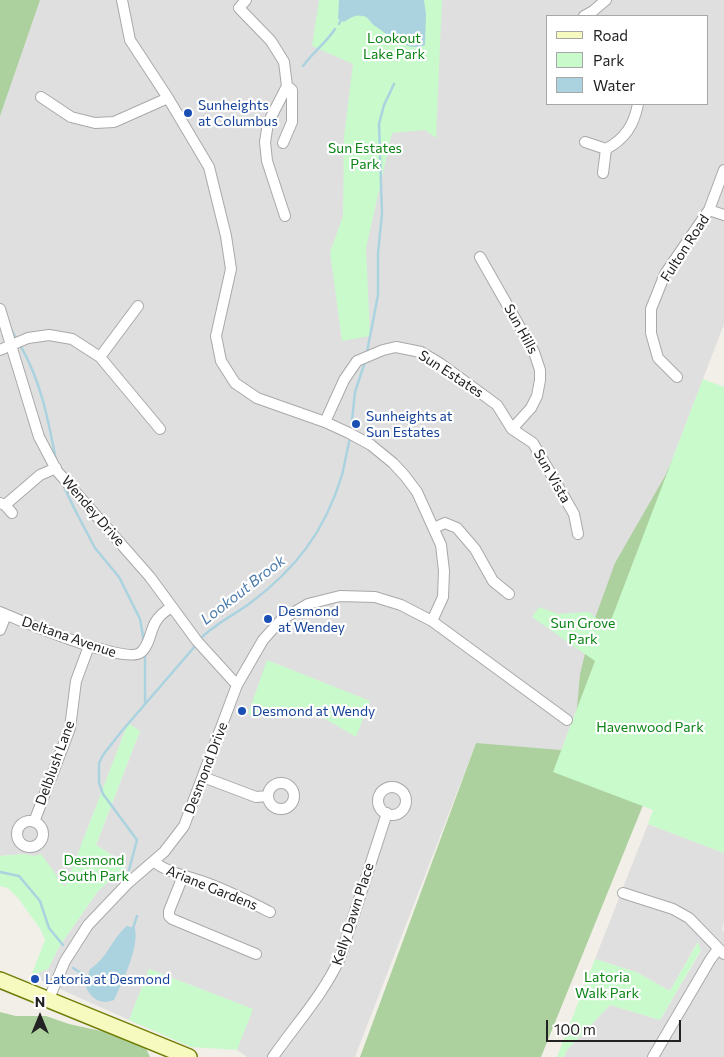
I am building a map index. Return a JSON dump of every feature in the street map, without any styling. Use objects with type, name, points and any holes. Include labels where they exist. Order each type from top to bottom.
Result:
[{"type":"main road","points":[[0,980],[189,1057]]},
{"type":"street","points":[[122,0],[130,40],[168,98],[209,167],[226,236],[231,269],[216,336],[221,361],[235,383],[257,398],[325,422],[364,441],[393,463],[417,492],[441,545],[444,571],[443,597],[432,620]]},
{"type":"street","points":[[586,15],[606,0]]},
{"type":"street","points":[[242,4],[271,41],[284,62],[287,86],[268,124],[266,142],[267,161],[285,216]]},
{"type":"street","points":[[283,143],[292,122],[292,90],[287,86]]},
{"type":"street","points":[[41,97],[71,117],[95,123],[114,122],[168,98]]},
{"type":"street","points":[[606,149],[622,139],[629,130],[635,119],[638,105]]},
{"type":"street","points":[[585,142],[606,149]]},
{"type":"street","points":[[603,173],[606,149]]},
{"type":"street","name":"Fulton Road","points":[[677,377],[658,358],[651,333],[652,309],[665,274],[709,210],[724,170]]},
{"type":"street","points":[[709,210],[724,214]]},
{"type":"street","name":"Sun Hills","points":[[480,257],[534,352],[540,370],[537,396],[531,408],[512,429]]},
{"type":"street","points":[[100,357],[138,306]]},
{"type":"street","name":"Wendey Drive","points":[[0,309],[39,437],[56,468],[150,577],[210,656],[237,685]]},
{"type":"street","points":[[0,350],[28,338],[49,335],[72,339],[100,357],[160,429]]},
{"type":"street","name":"Sun Estates","points":[[325,422],[344,380],[357,361],[378,351],[396,347],[421,352],[440,364],[496,405],[512,429]]},
{"type":"street","name":"Sun Vista","points":[[512,429],[533,443],[574,514],[578,534]]},
{"type":"street","points":[[12,514],[3,504],[40,475],[56,468]]},
{"type":"street","points":[[434,528],[445,523],[457,528],[475,549],[493,581],[509,594]]},
{"type":"street","name":"Desmond Drive","points":[[48,1000],[65,961],[88,925],[127,884],[164,852],[184,826],[237,685],[263,640],[281,620],[308,604],[340,596],[375,597],[401,605],[432,620],[567,720]]},
{"type":"street","name":"Deltana Avenue","points":[[3,614],[89,646],[126,656],[136,656],[142,652],[160,616],[172,607]]},
{"type":"street","points":[[0,630],[3,614]]},
{"type":"street","name":"Delblush Lane","points":[[34,822],[70,728],[76,681],[89,646]]},
{"type":"street","points":[[203,777],[256,797],[268,796]]},
{"type":"street","name":"Kelly Dawn Place","points":[[273,1057],[324,988],[337,966],[387,813]]},
{"type":"street","name":"Ariane Gardens","points":[[154,862],[164,870],[227,891],[270,912]]},
{"type":"street","points":[[183,876],[169,911],[169,916],[172,919],[256,954]]},
{"type":"street","points":[[623,893],[673,909],[689,918],[721,951],[710,960],[653,1057]]},
{"type":"shaded area","points":[[18,0],[724,0],[724,324],[553,772],[476,743],[355,1057],[247,1057],[237,1050],[252,1009],[149,969],[129,1020],[31,976],[48,969],[59,947],[98,891],[127,865],[96,845],[140,731],[128,724],[65,888],[38,856],[24,854],[0,856],[0,49]]},
{"type":"shaded area","points":[[648,824],[724,853],[724,923],[722,929],[724,932],[724,1057],[564,1057],[567,1050],[610,1005],[660,1020],[701,951],[697,943],[670,991],[636,972],[595,959]]},
{"type":"green space","points":[[0,0],[40,0],[0,116]]},
{"type":"green space","name":"Lookout Lake Park","points":[[319,0],[442,0],[436,138],[425,130],[392,133],[366,248],[370,336],[342,341],[330,252],[343,216],[344,137],[353,64],[312,46]]},
{"type":"green space","name":"Havenwood Park","points":[[703,379],[724,387],[724,853],[648,824],[653,810],[553,772],[595,661],[532,617],[539,607],[558,614],[589,612],[608,628]]},
{"type":"green space","points":[[686,430],[650,788],[541,1057],[360,1057],[476,743],[561,750],[575,737],[571,730],[577,708],[580,674],[591,629],[615,563],[665,476]]},
{"type":"green space","points":[[267,660],[370,701],[356,737],[302,707],[300,719],[248,714]]},
{"type":"green space","name":"Desmond South Park","points":[[128,723],[140,731],[96,845],[127,865],[98,891],[59,947],[48,969],[31,976],[45,940],[41,930],[18,898],[8,888],[0,886],[0,856],[24,854],[34,856],[41,854],[65,887]]},
{"type":"green space","name":"Latoria Walk Park","points":[[698,942],[701,950],[660,1020],[610,1005],[567,1050],[564,1057],[557,1057],[595,959],[636,972],[670,991]]},
{"type":"green space","points":[[149,969],[253,1009],[237,1050],[191,1047],[129,1020]]},
{"type":"green space","points":[[0,1012],[16,1016],[46,1016],[69,1024],[142,1040],[150,1057],[0,1057]]},
{"type":"water","points":[[339,0],[424,0],[426,15],[425,45],[412,47],[398,42],[373,25],[365,17],[355,16],[344,22],[338,19]]},
{"type":"water","points":[[127,926],[135,928],[136,936],[135,945],[122,984],[114,1000],[104,1002],[96,1000],[85,985],[90,969],[101,960],[117,936]]},
{"type":"waterway","points":[[339,24],[341,20]]},
{"type":"waterway","points":[[303,66],[335,29]]},
{"type":"waterway","name":"Lookout Brook","points":[[367,352],[378,295],[378,253],[382,214],[379,124],[384,105],[394,84]]},
{"type":"waterway","points":[[11,329],[17,340]]},
{"type":"waterway","points":[[20,345],[39,386],[56,460]]},
{"type":"waterway","name":"Lookout Brook","points":[[351,430],[355,392],[365,362]]},
{"type":"waterway","name":"Lookout Brook","points":[[199,640],[216,625],[266,591],[295,563],[307,547],[327,514],[335,495],[342,475],[350,438]]},
{"type":"waterway","points":[[63,485],[95,548],[119,577],[140,619],[144,642]]},
{"type":"waterway","name":"Lookout Brook","points":[[129,870],[137,840],[103,794],[99,783],[99,763],[121,732],[196,645]]},
{"type":"waterway","points":[[145,653],[145,702]]},
{"type":"waterway","points":[[0,872],[19,876],[40,901],[49,928],[63,945]]},
{"type":"waterway","name":"Lookout Brook","points":[[133,928],[137,916]]},
{"type":"waterway","points":[[73,968],[87,977]]},
{"type":"place","name":"Sunheights at Columbus","points":[[188,113]]},
{"type":"place","name":"Sunheights at Sun Estates","points":[[356,424]]},
{"type":"place","name":"Desmond at Wendey","points":[[268,619]]},
{"type":"place","name":"Desmond at Wendy","points":[[242,711]]},
{"type":"place","name":"Latoria at Desmond","points":[[35,979]]},
{"type":"park label","name":"Sun Estates Park","points":[[365,156]]},
{"type":"park label","name":"Sun Grove Park","points":[[583,632]]}]
